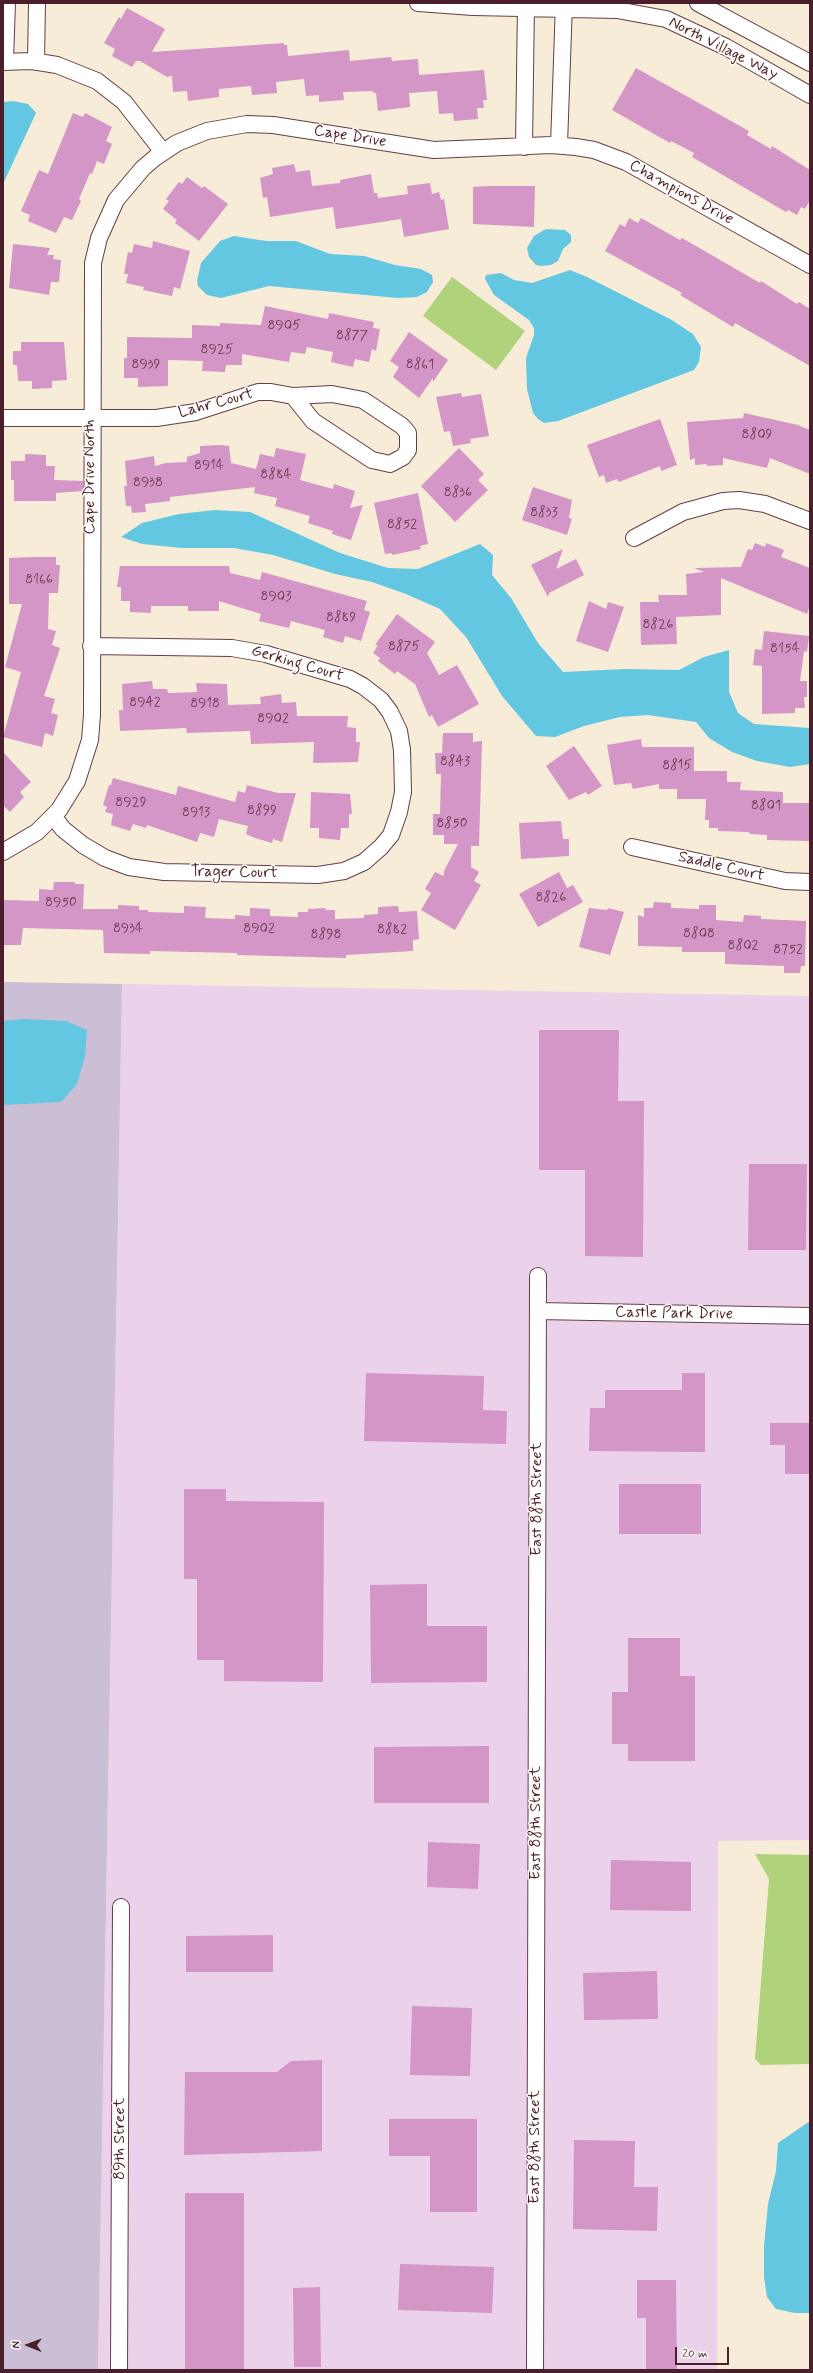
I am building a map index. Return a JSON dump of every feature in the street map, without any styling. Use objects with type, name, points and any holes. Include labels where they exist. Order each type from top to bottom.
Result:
[{"type":"street","points":[[7,3],[4,62],[36,62],[73,70],[111,91],[136,115],[163,152]]},
{"type":"street","points":[[36,62],[37,3]]},
{"type":"street","name":"North Village Way","points":[[418,3],[462,7],[563,6],[617,10],[666,19],[732,50],[810,95]]},
{"type":"street","name":"North Village Way","points":[[698,3],[810,63]]},
{"type":"street","points":[[524,147],[526,6]]},
{"type":"street","points":[[559,146],[563,6]]},
{"type":"street","name":"Cape Drive","points":[[163,152],[177,143],[207,131],[251,124],[272,125],[434,150],[543,146]]},
{"type":"street","name":"Champions Drive","points":[[543,146],[559,146],[594,150],[626,162],[810,265]]},
{"type":"street","name":"Cape Drive North","points":[[3,852],[23,842],[53,816],[77,781],[90,740],[92,723],[92,280],[96,246],[108,215],[120,193],[142,168],[163,152]]},
{"type":"street","name":"Lahr Court","points":[[3,418],[149,419],[183,415],[258,392],[271,392],[293,396],[324,393],[349,396],[363,400],[402,426],[408,433],[408,450],[403,457],[390,464],[372,460],[313,421],[293,396]]},
{"type":"street","points":[[634,538],[687,510],[723,501],[740,500],[765,504],[810,521]]},
{"type":"street","name":"Gerking Court","points":[[91,646],[232,648],[266,654],[350,679],[363,686],[381,700],[390,712],[399,731],[402,750],[403,792],[399,809]]},
{"type":"street","name":"Trager Court","points":[[53,816],[63,829],[83,846],[106,858],[129,867],[164,872],[318,875],[344,871],[356,866],[373,855],[391,835],[399,809]]},
{"type":"street","name":"Saddle Court","points":[[632,847],[791,882],[810,882]]},
{"type":"street","name":"East 88th Street","points":[[535,2370],[538,1276]]},
{"type":"street","name":"Castle Park Drive","points":[[538,1311],[810,1316]]},
{"type":"street","name":"89th Street","points":[[120,2370],[121,1907]]},
{"type":"shaded area","points":[[3,982],[122,984],[98,2370],[3,2370]]},
{"type":"shaded area","points":[[122,984],[810,996],[810,1840],[718,1841],[717,2370],[98,2370]]},
{"type":"green space","points":[[452,277],[525,331],[496,370],[423,316]]},
{"type":"green space","points":[[755,1854],[810,1855],[810,2064],[761,2065],[755,2059],[769,1879]]},
{"type":"water","points":[[13,101],[28,104],[36,113],[3,184],[3,102]]},
{"type":"water","points":[[546,229],[565,230],[571,235],[571,242],[563,249],[558,261],[551,265],[536,265],[529,257],[527,248],[534,236]]},
{"type":"water","points":[[234,236],[266,241],[296,241],[330,254],[364,256],[395,265],[421,269],[432,275],[433,282],[427,292],[417,297],[398,298],[269,286],[221,298],[207,295],[198,286],[197,281],[201,263],[220,241]]},
{"type":"water","points":[[570,270],[670,319],[693,334],[701,347],[699,362],[694,370],[558,421],[544,423],[538,419],[533,413],[527,389],[526,358],[534,335],[534,328],[529,320],[494,295],[485,279],[486,275],[501,273],[514,280],[532,283]]},
{"type":"water","points":[[215,510],[250,512],[340,553],[388,568],[418,569],[480,544],[493,555],[492,575],[511,598],[538,643],[563,672],[625,669],[679,670],[704,657],[729,650],[729,692],[738,713],[754,724],[810,728],[810,764],[790,767],[757,761],[732,752],[709,738],[696,722],[648,715],[620,717],[584,726],[555,737],[536,736],[502,696],[466,637],[440,609],[406,594],[372,582],[335,574],[273,555],[234,548],[182,548],[142,544],[121,537],[142,523],[179,514]]},
{"type":"water","points":[[23,1019],[66,1021],[87,1030],[85,1056],[77,1084],[61,1102],[3,1105],[3,1021]]},
{"type":"water","points":[[810,2121],[810,2313],[795,2313],[776,2309],[767,2297],[764,2277],[764,2246],[768,2204],[776,2171],[778,2143]]},
{"type":"building","points":[[127,8],[165,29],[152,52],[284,43],[284,45],[287,45],[288,56],[349,50],[350,61],[391,57],[392,61],[418,59],[419,75],[484,70],[487,100],[483,100],[484,108],[477,108],[478,119],[454,121],[453,113],[439,114],[437,91],[409,93],[410,107],[378,111],[376,93],[373,93],[373,91],[343,92],[344,100],[319,102],[319,95],[306,96],[304,79],[276,82],[277,93],[252,95],[251,86],[219,89],[219,97],[188,101],[187,91],[173,92],[172,76],[167,77],[140,61],[136,61],[132,67],[112,56],[115,49],[104,43],[119,17],[121,19]]},
{"type":"building","points":[[636,68],[749,131],[747,135],[771,149],[772,146],[810,170],[810,200],[805,209],[801,207],[797,215],[788,210],[786,212],[692,157],[694,153],[671,141],[670,143],[612,110]]},
{"type":"building","points":[[73,113],[83,117],[85,113],[112,127],[106,141],[112,144],[104,164],[97,161],[92,174],[90,173],[79,199],[81,201],[72,220],[64,217],[56,233],[28,221],[30,215],[21,211],[39,170],[48,174]]},
{"type":"building","points":[[294,164],[296,172],[310,170],[312,186],[340,183],[340,180],[371,174],[374,193],[377,193],[378,198],[408,194],[407,186],[430,183],[432,194],[439,192],[441,200],[444,199],[449,229],[404,237],[401,219],[336,229],[333,207],[270,217],[267,197],[263,198],[260,178],[273,174],[272,168]]},
{"type":"building","points":[[187,177],[202,188],[204,186],[228,204],[199,241],[175,223],[177,220],[163,209],[169,201],[166,199],[179,182],[182,184]]},
{"type":"building","points":[[535,186],[534,227],[473,224],[473,187]]},
{"type":"building","points":[[629,218],[638,223],[641,218],[680,240],[682,238],[760,283],[761,281],[797,304],[799,302],[810,309],[810,366],[735,323],[733,327],[680,295],[682,293],[605,251],[620,224],[625,227]]},
{"type":"building","points":[[153,241],[190,251],[180,289],[174,287],[172,296],[143,290],[144,287],[126,283],[128,274],[124,274],[128,252],[132,253],[134,244],[152,248]]},
{"type":"building","points":[[13,244],[50,248],[47,255],[54,255],[53,259],[61,260],[59,282],[51,282],[49,295],[9,288]]},
{"type":"building","points":[[265,306],[328,319],[329,313],[374,322],[373,328],[380,329],[376,351],[372,349],[369,362],[355,359],[353,367],[331,362],[333,352],[307,347],[305,354],[291,352],[289,362],[242,354],[242,365],[226,365],[225,372],[202,371],[203,361],[168,360],[168,386],[138,387],[138,378],[124,378],[124,358],[127,358],[127,337],[192,338],[192,325],[220,326],[220,323],[261,325]]},
{"type":"building","points":[[409,332],[448,360],[433,382],[433,378],[419,398],[393,377],[399,367],[390,361]]},
{"type":"building","points":[[21,342],[64,342],[67,380],[52,381],[52,388],[32,389],[32,381],[18,381],[17,365],[13,365],[13,351],[21,351]]},
{"type":"building","points":[[461,393],[462,397],[481,394],[489,436],[470,439],[471,443],[453,446],[450,431],[444,432],[436,397]]},
{"type":"building","points":[[744,413],[798,425],[810,430],[810,474],[770,458],[767,468],[723,458],[723,465],[707,466],[707,464],[695,465],[695,458],[690,460],[687,422],[743,418]]},
{"type":"building","points":[[660,419],[677,465],[661,471],[660,466],[619,482],[617,479],[606,483],[604,475],[599,477],[587,445]]},
{"type":"building","points":[[200,446],[229,446],[231,463],[256,469],[260,454],[274,457],[276,448],[306,454],[300,480],[333,489],[334,484],[355,491],[350,508],[363,505],[351,540],[332,534],[333,531],[308,523],[310,516],[275,506],[277,498],[254,493],[255,487],[170,497],[170,501],[145,504],[146,512],[132,513],[131,506],[126,506],[124,486],[127,486],[125,461],[154,456],[155,466],[166,463],[187,462],[187,457],[200,453]]},
{"type":"building","points":[[459,448],[484,474],[478,480],[488,490],[455,522],[421,486]]},
{"type":"building","points":[[25,454],[46,455],[46,466],[55,466],[54,480],[83,481],[83,491],[56,493],[56,501],[14,501],[14,480],[11,480],[11,461],[25,461]]},
{"type":"building","points":[[533,487],[572,500],[569,518],[572,519],[567,535],[522,520]]},
{"type":"building","points":[[418,493],[428,544],[420,546],[421,549],[392,555],[392,553],[385,554],[374,503]]},
{"type":"building","points":[[755,543],[765,547],[766,543],[784,550],[781,557],[810,568],[810,605],[807,614],[721,578],[721,615],[676,617],[677,644],[641,645],[640,602],[659,602],[658,595],[687,595],[686,574],[704,572],[694,568],[741,567],[748,549],[752,550]]},
{"type":"building","points":[[563,549],[556,569],[576,559],[584,575],[549,593],[548,597],[531,565]]},
{"type":"building","points":[[56,557],[56,565],[60,565],[58,593],[49,593],[48,629],[56,631],[52,645],[60,648],[44,696],[55,699],[51,713],[58,715],[53,736],[45,733],[42,747],[3,737],[21,672],[5,667],[22,604],[9,604],[9,558]]},
{"type":"building","points":[[120,566],[229,566],[230,573],[260,580],[262,572],[367,601],[364,610],[370,612],[361,641],[345,636],[343,643],[323,637],[325,630],[291,621],[289,628],[259,621],[261,614],[219,601],[219,611],[188,611],[188,606],[151,606],[151,613],[130,612],[130,601],[121,601],[121,587],[117,587]]},
{"type":"building","points":[[589,601],[606,609],[608,602],[624,607],[608,652],[576,641]]},
{"type":"building","points":[[397,614],[435,642],[427,653],[439,675],[457,665],[479,704],[438,727],[432,715],[429,717],[415,684],[397,671],[395,674],[378,661],[380,658],[373,653],[378,645],[375,645]]},
{"type":"building","points":[[764,631],[809,636],[807,652],[804,651],[800,681],[807,681],[807,697],[804,697],[805,708],[795,708],[795,713],[762,714],[762,666],[753,665],[755,649],[762,650]]},
{"type":"building","points":[[152,681],[153,689],[167,689],[168,693],[197,692],[196,683],[227,684],[228,705],[261,704],[260,697],[281,694],[282,703],[296,702],[297,716],[348,716],[347,727],[356,728],[356,742],[360,742],[358,762],[313,763],[314,742],[251,744],[250,731],[187,733],[186,728],[120,731],[119,710],[123,710],[122,684]]},
{"type":"building","points":[[443,733],[473,733],[473,742],[482,741],[479,846],[471,846],[471,867],[479,872],[474,881],[481,885],[455,930],[421,910],[431,893],[425,889],[435,872],[444,876],[444,871],[458,844],[444,844],[444,835],[433,835],[433,814],[440,814],[441,774],[436,774],[435,753],[442,753]]},
{"type":"building","points":[[641,739],[642,747],[694,747],[694,771],[727,771],[727,782],[741,782],[740,790],[783,792],[783,803],[810,803],[810,841],[767,840],[767,835],[751,834],[748,832],[718,831],[718,828],[709,828],[709,820],[705,820],[706,799],[677,799],[677,789],[659,789],[659,784],[633,789],[631,783],[614,785],[607,745]]},
{"type":"building","points":[[574,746],[602,786],[588,795],[586,792],[569,800],[546,766]]},
{"type":"building","points":[[3,752],[31,782],[20,792],[24,797],[10,812],[3,805]]},
{"type":"building","points":[[113,778],[176,795],[178,786],[235,802],[238,791],[245,793],[247,785],[278,793],[296,793],[282,842],[273,839],[272,843],[255,838],[246,834],[248,826],[219,819],[214,837],[200,833],[197,842],[147,825],[146,828],[133,824],[130,831],[111,825],[113,814],[105,812],[107,807],[103,805],[109,785],[111,785]]},
{"type":"building","points":[[311,792],[350,794],[352,814],[349,814],[349,828],[341,828],[340,840],[319,838],[319,828],[310,828]]},
{"type":"building","points":[[561,821],[563,839],[569,839],[569,856],[521,859],[519,823]]},
{"type":"building","points":[[559,872],[567,888],[573,885],[583,902],[538,927],[519,894]]},
{"type":"building","points":[[54,882],[75,882],[75,884],[84,884],[83,909],[118,909],[118,905],[139,906],[139,910],[148,910],[148,912],[184,913],[184,906],[206,907],[205,918],[235,919],[235,915],[250,916],[250,908],[270,909],[270,916],[298,917],[298,912],[308,912],[308,909],[326,908],[325,910],[335,910],[335,919],[364,918],[364,915],[378,914],[378,907],[398,906],[399,912],[417,911],[419,939],[413,940],[413,951],[346,955],[346,958],[150,951],[150,954],[104,953],[103,930],[23,928],[21,945],[3,945],[3,900],[39,901],[39,889],[53,890]]},
{"type":"building","points":[[654,902],[671,903],[671,908],[699,909],[699,905],[716,905],[716,920],[743,922],[744,915],[761,916],[761,919],[806,921],[805,966],[801,966],[800,973],[784,973],[784,966],[725,964],[725,952],[682,952],[682,947],[638,946],[638,915],[644,917],[644,908],[653,908]]},
{"type":"building","points":[[589,908],[607,910],[608,908],[624,912],[610,955],[579,947]]},
{"type":"building","points":[[539,1030],[619,1030],[618,1101],[644,1101],[643,1257],[585,1256],[585,1170],[539,1170]]},
{"type":"building","points":[[749,1164],[807,1164],[806,1250],[748,1250]]},
{"type":"building","points":[[366,1373],[484,1376],[483,1410],[507,1411],[506,1444],[364,1441]]},
{"type":"building","points":[[682,1373],[705,1373],[705,1452],[589,1451],[590,1408],[605,1408],[605,1390],[682,1390]]},
{"type":"building","points":[[770,1423],[810,1423],[810,1474],[785,1474],[785,1445],[770,1445]]},
{"type":"building","points":[[619,1484],[701,1484],[701,1534],[619,1534]]},
{"type":"building","points":[[184,1489],[226,1489],[226,1501],[324,1502],[323,1682],[224,1681],[224,1660],[197,1660],[197,1579],[184,1579]]},
{"type":"building","points":[[427,1584],[427,1626],[487,1626],[487,1682],[371,1683],[370,1585]]},
{"type":"building","points":[[628,1638],[680,1638],[680,1676],[695,1676],[695,1761],[628,1761],[628,1744],[612,1744],[612,1692],[628,1692]]},
{"type":"building","points":[[489,1746],[489,1803],[374,1803],[374,1747]]},
{"type":"building","points":[[428,1842],[480,1844],[478,1889],[427,1887]]},
{"type":"building","points":[[611,1860],[691,1862],[691,1911],[610,1910]]},
{"type":"building","points":[[273,1935],[273,1972],[186,1972],[186,1936]]},
{"type":"building","points":[[657,1971],[658,2019],[584,2020],[583,1973]]},
{"type":"building","points":[[412,2006],[472,2008],[470,2076],[410,2075]]},
{"type":"building","points":[[322,2060],[322,2151],[184,2155],[185,2072],[277,2072],[291,2061]]},
{"type":"building","points":[[389,2119],[477,2119],[477,2212],[430,2212],[430,2156],[389,2156]]},
{"type":"building","points":[[574,2140],[635,2141],[634,2187],[658,2187],[657,2231],[573,2229]]},
{"type":"building","points":[[185,2193],[244,2193],[244,2370],[185,2370]]},
{"type":"building","points":[[400,2264],[494,2267],[492,2313],[398,2310]]},
{"type":"building","points":[[637,2280],[676,2280],[677,2370],[646,2370],[646,2318],[637,2318]]},
{"type":"building","points":[[320,2287],[321,2367],[294,2367],[293,2288]]}]
